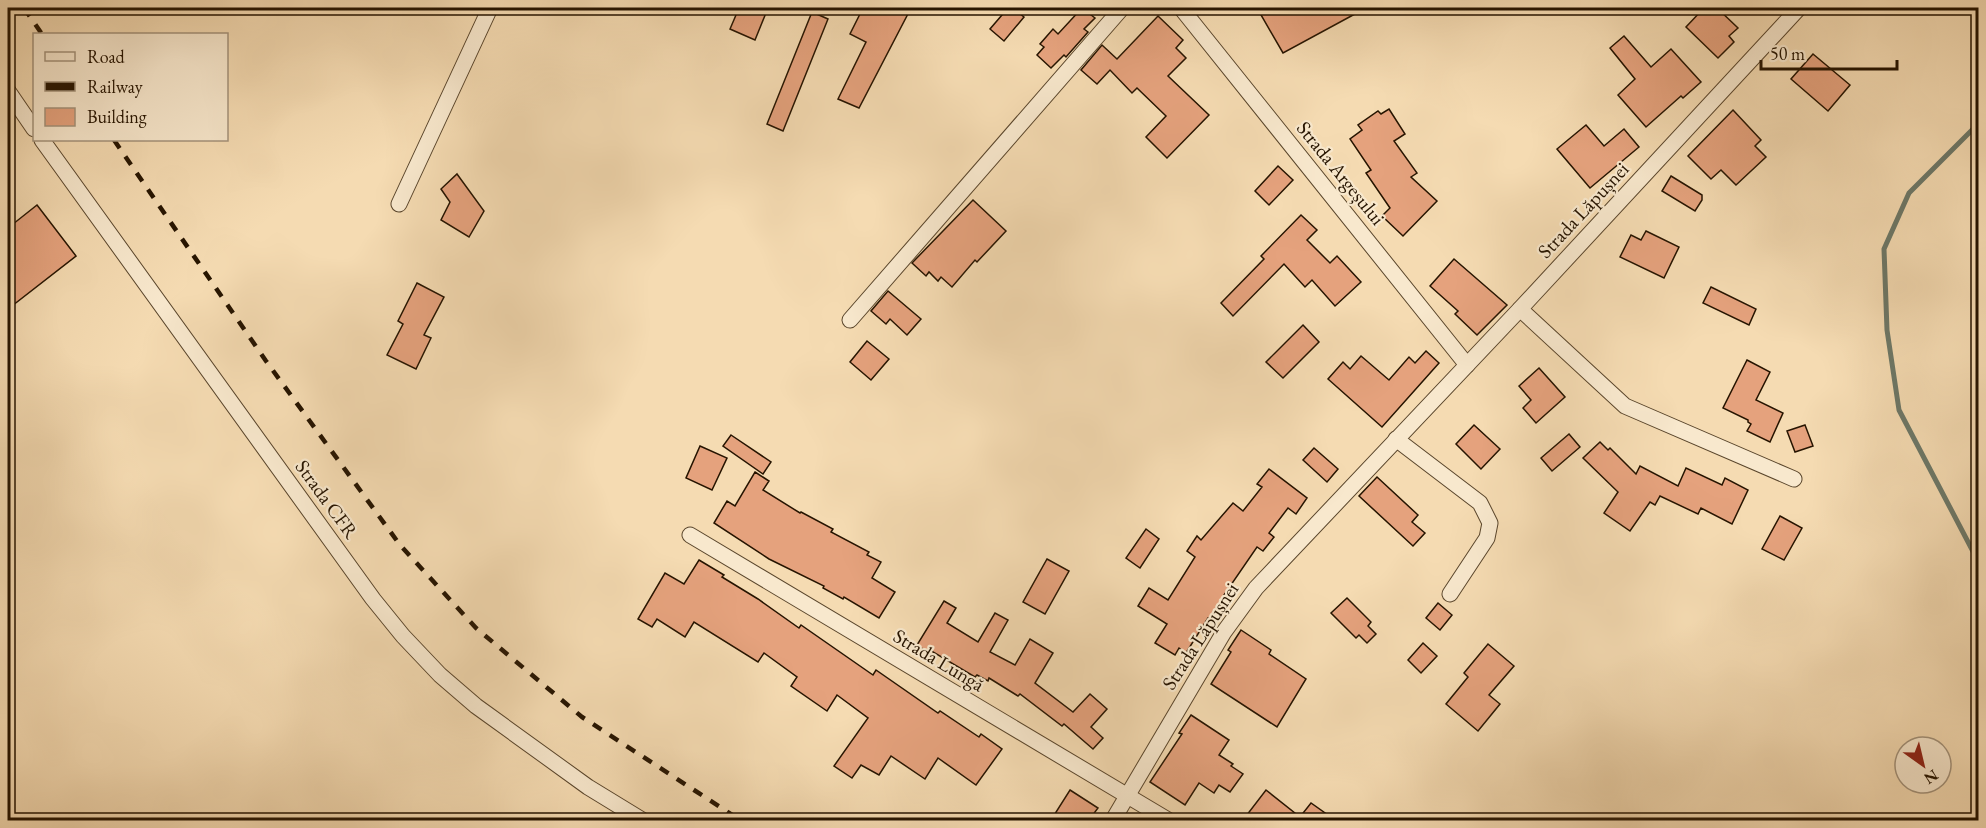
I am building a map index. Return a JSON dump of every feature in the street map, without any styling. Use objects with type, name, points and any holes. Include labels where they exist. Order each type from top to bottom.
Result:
[{"type":"street","points":[[399,204],[489,8]]},
{"type":"street","points":[[850,320],[1122,8]]},
{"type":"street","name":"Strada Argeșului","points":[[1181,8],[1467,365]]},
{"type":"street","name":"Strada Lăpușnei","points":[[1113,820],[1224,632],[1256,588],[1520,309],[1799,8]]},
{"type":"street","points":[[8,91],[33,128]]},
{"type":"street","name":"Strada CFR","points":[[43,141],[366,590],[403,636],[440,675],[476,706],[588,787],[642,820]]},
{"type":"street","points":[[1520,309],[1625,406],[1794,479]]},
{"type":"street","points":[[1396,439],[1480,503],[1490,523],[1487,538],[1450,594]]},
{"type":"street","name":"Strada Lungă","points":[[690,535],[1167,820]]},
{"type":"building","points":[[739,8],[768,8],[755,40],[730,29]]},
{"type":"building","points":[[863,8],[911,8],[859,108],[838,99],[866,42],[850,34]]},
{"type":"building","points":[[1008,8],[1013,8],[1024,17],[1004,41],[990,29]]},
{"type":"building","points":[[1082,8],[1095,18],[1084,29],[1088,32],[1066,57],[1064,55],[1051,68],[1037,55],[1044,47],[1040,44],[1053,29],[1058,34]]},
{"type":"building","points":[[1257,8],[1366,8],[1283,53]]},
{"type":"building","points":[[1710,8],[1717,8],[1738,28],[1729,36],[1734,42],[1718,58],[1686,27],[1702,10],[1705,13]]},
{"type":"building","points":[[812,12],[828,19],[783,131],[767,124]]},
{"type":"building","points":[[1158,16],[1183,40],[1176,48],[1186,58],[1168,76],[1209,115],[1167,158],[1146,137],[1166,116],[1137,88],[1132,93],[1110,70],[1097,84],[1081,70],[1102,45],[1117,59]]},
{"type":"building","points":[[1624,36],[1651,67],[1671,49],[1701,82],[1683,98],[1681,96],[1646,127],[1618,95],[1635,79],[1610,48]]},
{"type":"building","points":[[1813,54],[1850,85],[1828,111],[1791,79]]},
{"type":"building","points":[[1389,109],[1405,134],[1394,141],[1417,173],[1411,177],[1437,201],[1403,236],[1382,216],[1390,208],[1366,173],[1371,170],[1350,139],[1362,130],[1358,125],[1378,111],[1381,114]]},
{"type":"building","points":[[1733,110],[1761,140],[1755,146],[1766,157],[1736,185],[1721,170],[1711,179],[1688,156]]},
{"type":"building","points":[[1586,125],[1604,146],[1624,129],[1639,147],[1590,188],[1557,149]]},
{"type":"building","points":[[1278,166],[1293,180],[1269,205],[1255,191]]},
{"type":"building","points":[[457,174],[484,211],[469,237],[441,220],[450,202],[441,189]]},
{"type":"building","points":[[1671,176],[1702,195],[1702,200],[1695,211],[1662,191]]},
{"type":"building","points":[[973,200],[1006,231],[977,262],[975,260],[952,287],[941,277],[938,281],[929,272],[926,276],[912,263]]},
{"type":"building","points":[[37,205],[76,256],[8,309],[8,228]]},
{"type":"building","points":[[1301,215],[1317,230],[1307,240],[1330,263],[1337,256],[1361,282],[1335,306],[1312,280],[1305,287],[1284,264],[1233,316],[1221,303],[1264,259],[1261,256]]},
{"type":"building","points":[[1646,231],[1679,247],[1664,278],[1620,257],[1631,235],[1641,240]]},
{"type":"building","points":[[1454,259],[1507,305],[1477,335],[1455,314],[1458,311],[1430,286]]},
{"type":"building","points":[[417,283],[444,297],[424,335],[431,338],[416,369],[387,355],[403,324],[398,321]]},
{"type":"building","points":[[1711,287],[1756,309],[1749,325],[1703,303]]},
{"type":"building","points":[[888,291],[921,319],[907,335],[890,319],[886,324],[871,311]]},
{"type":"building","points":[[1303,325],[1319,342],[1283,378],[1266,362]]},
{"type":"building","points":[[867,341],[889,359],[871,380],[850,362]]},
{"type":"building","points":[[1426,351],[1439,363],[1382,427],[1328,379],[1343,362],[1350,369],[1361,356],[1389,380],[1409,357],[1415,363]]},
{"type":"building","points":[[1747,360],[1770,372],[1756,400],[1783,413],[1770,442],[1747,431],[1751,424],[1748,420],[1723,408]]},
{"type":"building","points":[[1539,368],[1565,397],[1536,423],[1523,408],[1531,400],[1519,386]]},
{"type":"building","points":[[1474,425],[1500,449],[1481,469],[1456,444]]},
{"type":"building","points":[[1805,425],[1813,446],[1795,452],[1787,431]]},
{"type":"building","points":[[1569,434],[1580,447],[1552,471],[1541,458]]},
{"type":"building","points":[[731,435],[771,462],[763,474],[723,446]]},
{"type":"building","points":[[1600,442],[1608,450],[1610,448],[1636,474],[1640,466],[1678,486],[1686,468],[1722,485],[1725,478],[1748,490],[1732,524],[1701,508],[1698,514],[1660,496],[1655,505],[1650,502],[1630,531],[1604,513],[1618,492],[1583,458]]},
{"type":"building","points":[[700,446],[727,458],[712,490],[686,478]]},
{"type":"building","points":[[1314,448],[1338,469],[1327,482],[1303,460]]},
{"type":"building","points":[[1269,469],[1307,498],[1296,514],[1288,508],[1269,533],[1274,537],[1263,551],[1257,547],[1224,595],[1227,597],[1212,620],[1208,618],[1186,653],[1179,648],[1175,655],[1155,643],[1167,624],[1138,606],[1149,588],[1168,600],[1195,557],[1187,551],[1197,536],[1201,540],[1233,503],[1243,511],[1262,487],[1257,484]]},
{"type":"building","points":[[755,472],[769,481],[763,490],[800,513],[833,529],[831,532],[869,552],[867,555],[881,562],[872,578],[895,592],[879,618],[844,597],[843,599],[823,588],[824,586],[769,559],[714,523],[727,501],[735,506]]},
{"type":"building","points":[[1377,477],[1418,515],[1412,522],[1425,533],[1413,546],[1359,496]]},
{"type":"building","points":[[1780,516],[1802,528],[1784,560],[1762,549]]},
{"type":"building","points":[[1146,529],[1159,539],[1140,568],[1126,558]]},
{"type":"building","points":[[1047,559],[1069,571],[1045,614],[1023,602]]},
{"type":"building","points":[[699,560],[799,628],[801,625],[873,675],[876,670],[938,713],[940,711],[979,737],[981,734],[1002,749],[976,785],[938,758],[925,779],[891,756],[879,775],[861,765],[852,778],[834,766],[868,718],[837,695],[827,711],[791,686],[797,677],[764,653],[758,662],[694,622],[685,637],[657,619],[652,627],[638,619],[665,573],[684,584]]},
{"type":"building","points":[[1347,598],[1371,622],[1368,626],[1376,634],[1367,643],[1359,635],[1356,638],[1331,613]]},
{"type":"building","points":[[944,601],[956,608],[947,623],[978,642],[995,613],[1008,620],[990,652],[1015,665],[1030,639],[1053,653],[1035,683],[1073,712],[1090,694],[1107,709],[1091,727],[1103,738],[1093,749],[1064,724],[1062,726],[1020,694],[1018,696],[989,678],[988,681],[977,675],[975,677],[930,650],[929,653],[917,645]]},
{"type":"building","points":[[1438,603],[1452,615],[1440,630],[1426,618]]},
{"type":"building","points":[[1241,630],[1271,650],[1269,654],[1306,679],[1277,727],[1211,684],[1231,652],[1228,650]]},
{"type":"building","points":[[1423,643],[1437,656],[1421,673],[1408,660]]},
{"type":"building","points":[[1488,644],[1514,666],[1489,695],[1500,704],[1478,731],[1446,704],[1468,677],[1464,673]]},
{"type":"building","points":[[1191,715],[1229,740],[1219,755],[1243,774],[1230,792],[1219,785],[1214,793],[1199,783],[1185,805],[1150,782],[1182,734],[1179,733]]},
{"type":"building","points":[[1070,790],[1098,808],[1089,820],[1051,820]]},
{"type":"building","points":[[1266,790],[1300,817],[1311,803],[1335,820],[1243,820]]},
{"type":"waterway","points":[[1978,124],[1909,193],[1884,249],[1887,330],[1899,410],[1978,561]]},
{"type":"railway","points":[[24,8],[41,33]]},
{"type":"railway","points":[[115,141],[266,361],[400,545],[476,628],[582,717],[740,820]]}]
